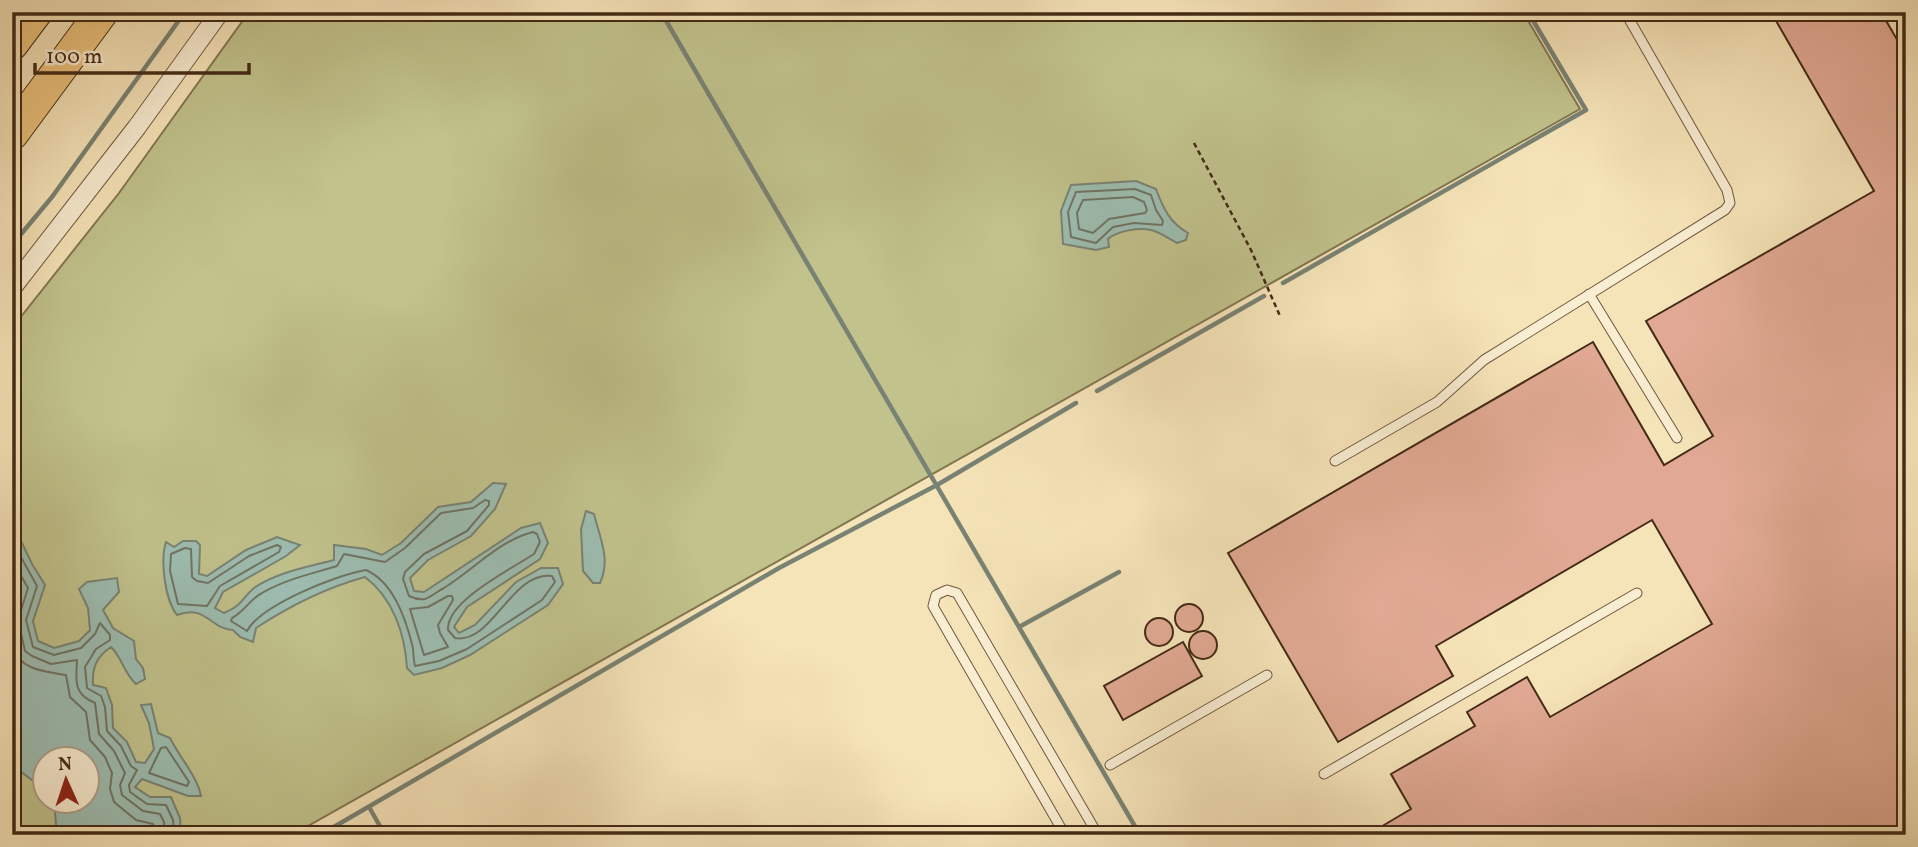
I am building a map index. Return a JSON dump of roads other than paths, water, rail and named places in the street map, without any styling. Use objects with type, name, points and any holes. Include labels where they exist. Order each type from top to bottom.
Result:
[{"type":"highway","points":[[12,44],[36,12]]},
{"type":"highway","points":[[12,134],[102,12]]},
{"type":"street","points":[[12,288],[137,127],[220,12]]},
{"type":"lane","points":[[1335,461],[1437,402],[1484,360],[1726,210],[1730,203],[1727,190],[1625,12]]},
{"type":"lane","points":[[1589,295],[1677,438]]},
{"type":"lane","points":[[1065,835],[933,606],[936,595],[947,590],[957,593],[1098,835]]},
{"type":"lane","points":[[1324,774],[1637,593]]},
{"type":"lane","points":[[1110,765],[1266,675]]},
{"type":"water","points":[[1136,181],[1156,189],[1176,225],[1188,233],[1186,240],[1177,243],[1154,231],[1140,229],[1117,234],[1108,239],[1109,247],[1096,250],[1063,244],[1061,211],[1071,185]]},
{"type":"water","points":[[493,483],[506,484],[495,509],[471,536],[428,560],[410,578],[414,591],[424,592],[521,528],[540,523],[548,543],[540,559],[467,607],[454,627],[459,633],[475,625],[516,582],[541,568],[558,568],[563,584],[548,605],[470,655],[442,668],[414,675],[407,668],[404,642],[396,618],[383,595],[365,577],[322,592],[282,612],[256,628],[253,642],[201,615],[187,612],[177,615],[169,600],[164,569],[166,542],[174,547],[183,541],[196,541],[200,545],[199,574],[207,576],[246,550],[277,537],[300,545],[223,592],[215,608],[224,613],[263,582],[334,560],[334,545],[366,549],[382,555],[401,543],[438,507],[471,502]]},
{"type":"water","points":[[586,511],[594,514],[605,557],[600,583],[593,583],[583,571],[581,529]]},
{"type":"water","points":[[21,541],[45,585],[33,621],[38,641],[54,648],[79,641],[90,630],[88,608],[79,589],[87,582],[117,578],[119,592],[103,610],[113,628],[134,641],[136,659],[143,668],[145,679],[136,684],[111,647],[96,663],[93,685],[106,688],[112,705],[113,728],[127,742],[136,762],[145,763],[154,749],[149,723],[141,705],[151,704],[158,733],[170,738],[192,774],[201,796],[188,796],[142,779],[135,787],[150,797],[171,797],[180,818],[181,835],[57,835],[55,816],[102,816],[102,746],[32,746],[32,780],[12,760],[12,542]]},
{"type":"waterway","points":[[12,245],[52,197],[185,12]]},
{"type":"waterway","points":[[661,12],[1140,835]]},
{"type":"waterway","points":[[1283,283],[1586,110],[1528,12]]},
{"type":"waterway","points":[[1097,391],[1264,296]]},
{"type":"waterway","points":[[320,835],[779,568],[937,485],[1076,403]]},
{"type":"waterway","points":[[1019,627],[1119,572]]},
{"type":"waterway","points":[[369,807],[385,835]]}]
